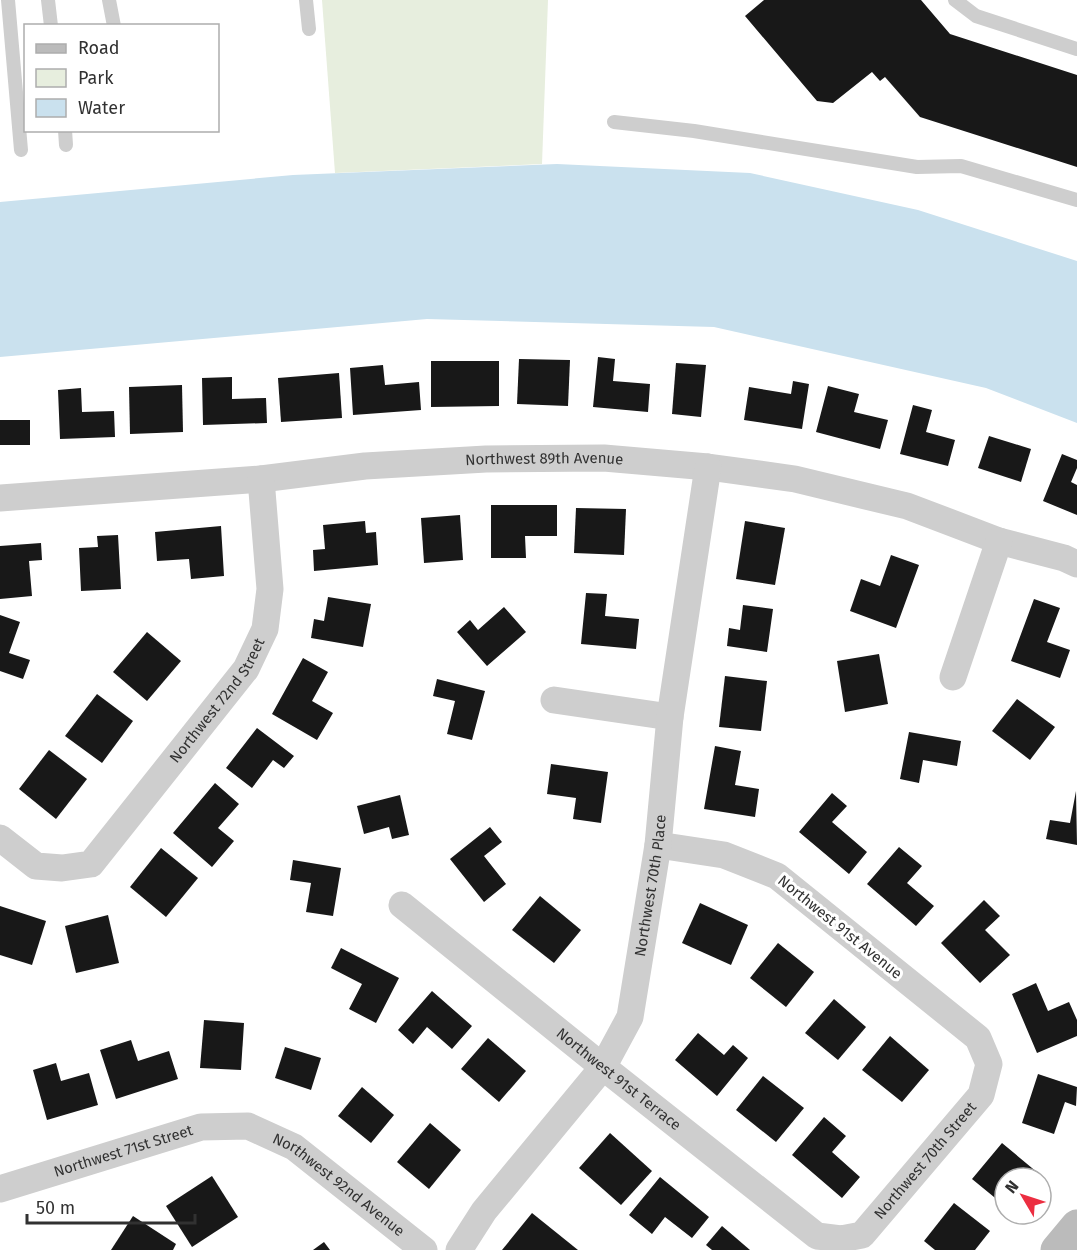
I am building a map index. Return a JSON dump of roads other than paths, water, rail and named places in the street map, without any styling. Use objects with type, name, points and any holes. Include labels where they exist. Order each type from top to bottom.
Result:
[{"type":"main road","points":[[1058,1250],[1077,1226]]},
{"type":"street","name":"Northwest 89th Avenue","points":[[0,498],[261,479],[365,466],[486,459],[604,458],[708,467],[795,479],[908,506],[999,541],[1064,558],[1077,564]]},
{"type":"street","name":"Northwest 70th Place","points":[[459,1250],[484,1211],[603,1067],[630,1017],[658,845],[670,717],[708,467]]},
{"type":"street","name":"Northwest 72nd Street","points":[[0,837],[36,866],[62,868],[91,864],[246,669],[265,629],[270,589],[261,479]]},
{"type":"street","points":[[953,677],[999,541]]},
{"type":"street","points":[[554,700],[670,717]]},
{"type":"street","name":"Northwest 91st Avenue","points":[[658,845],[724,855],[777,876],[978,1038],[989,1064]]},
{"type":"street","name":"Northwest 91st Terrace","points":[[402,905],[817,1236],[841,1239]]},
{"type":"street","name":"Northwest 70th Street","points":[[841,1239],[862,1235],[981,1095],[989,1064]]},
{"type":"street","name":"Northwest 71st Street","points":[[0,1189],[201,1127],[248,1126]]},
{"type":"street","name":"Northwest 92nd Avenue","points":[[248,1126],[294,1147],[424,1250]]},
{"type":"lane","points":[[8,0],[21,150]]},
{"type":"lane","points":[[48,0],[51,24]]},
{"type":"lane","points":[[109,0],[114,24]]},
{"type":"lane","points":[[306,0],[309,29]]},
{"type":"lane","points":[[955,0],[976,16],[1077,49]]},
{"type":"lane","points":[[614,122],[694,131],[917,167],[961,166],[1077,200]]},
{"type":"water","points":[[557,164],[750,173],[918,210],[1077,261],[1077,423],[986,388],[714,327],[427,319],[0,357],[0,202],[293,175]]}]
